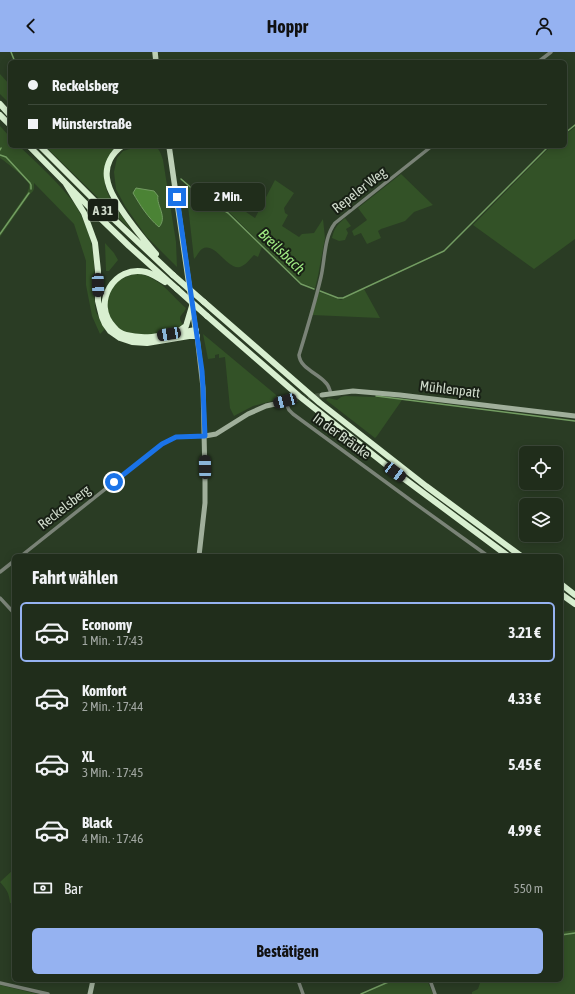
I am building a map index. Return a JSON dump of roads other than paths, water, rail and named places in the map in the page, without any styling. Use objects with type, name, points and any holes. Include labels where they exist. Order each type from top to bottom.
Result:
[{"type":"highway","points":[[0,104],[8,113]]},
{"type":"highway","points":[[0,115],[8,123]]},
{"type":"highway","name":"A 31","points":[[31,148],[129,246],[299,396],[395,472],[505,554]]},
{"type":"highway","name":"A 31","points":[[42,148],[104,210],[171,273],[320,402],[426,486],[518,554]]},
{"type":"highway","points":[[120,148],[113,154],[109,163],[107,178],[111,192],[133,227],[171,273]]},
{"type":"highway","points":[[66,184],[84,213],[95,243],[98,271],[98,301],[102,317],[110,331],[120,338],[132,342],[146,343],[189,336],[196,333]]},
{"type":"highway","points":[[175,287],[146,272],[131,272],[122,275],[108,289],[106,294],[104,302],[105,312],[109,322],[116,330],[124,335],[136,337],[196,333]]},
{"type":"highway","points":[[169,334],[180,331],[186,326],[192,306]]},
{"type":"highway","points":[[563,585],[575,594]]},
{"type":"highway","points":[[563,595],[575,604]]},
{"type":"main road","points":[[169,148],[196,333]]},
{"type":"street","points":[[541,60],[551,52]]},
{"type":"street","name":"Repeler Weg","points":[[331,393],[329,386],[302,363],[299,355],[322,276],[331,228],[335,223],[429,148]]},
{"type":"street","points":[[196,333],[203,388],[206,476],[205,503],[199,554]]},
{"type":"street","name":"Mühlenpatt","points":[[322,395],[353,390],[575,416]]},
{"type":"street","points":[[205,436],[216,434],[248,414],[266,406],[293,400]]},
{"type":"street","name":"In der Bräuke","points":[[285,401],[289,410],[293,414],[485,554]]},
{"type":"street","name":"Reckelsberg","points":[[23,554],[162,444],[176,437],[205,436]]},
{"type":"street","points":[[0,572],[12,563]]},
{"type":"street","points":[[0,598],[12,611]]},
{"type":"street","points":[[90,994],[92,982]]},
{"type":"street","points":[[299,982],[302,994]]},
{"type":"street","points":[[431,982],[435,994]]},
{"type":"street","points":[[0,983],[48,994]]},
{"type":"waterway","points":[[11,52],[14,60]]},
{"type":"waterway","points":[[567,131],[575,125]]},
{"type":"waterway","points":[[320,291],[338,298],[343,298],[444,251],[547,148]]},
{"type":"waterway","name":"Breilsbach","points":[[0,155],[6,157],[30,183],[31,189]]},
{"type":"waterway","name":"Breilsbach","points":[[181,179],[196,192],[228,213],[301,284],[314,289]]},
{"type":"waterway","name":"Breilsbach","points":[[0,234],[29,193]]},
{"type":"waterway","points":[[376,396],[575,421]]},
{"type":"waterway","points":[[563,935],[575,933]]},
{"type":"waterway","points":[[361,994],[388,982]]},
{"type":"tunnel","points":[[293,400],[322,395]]}]
